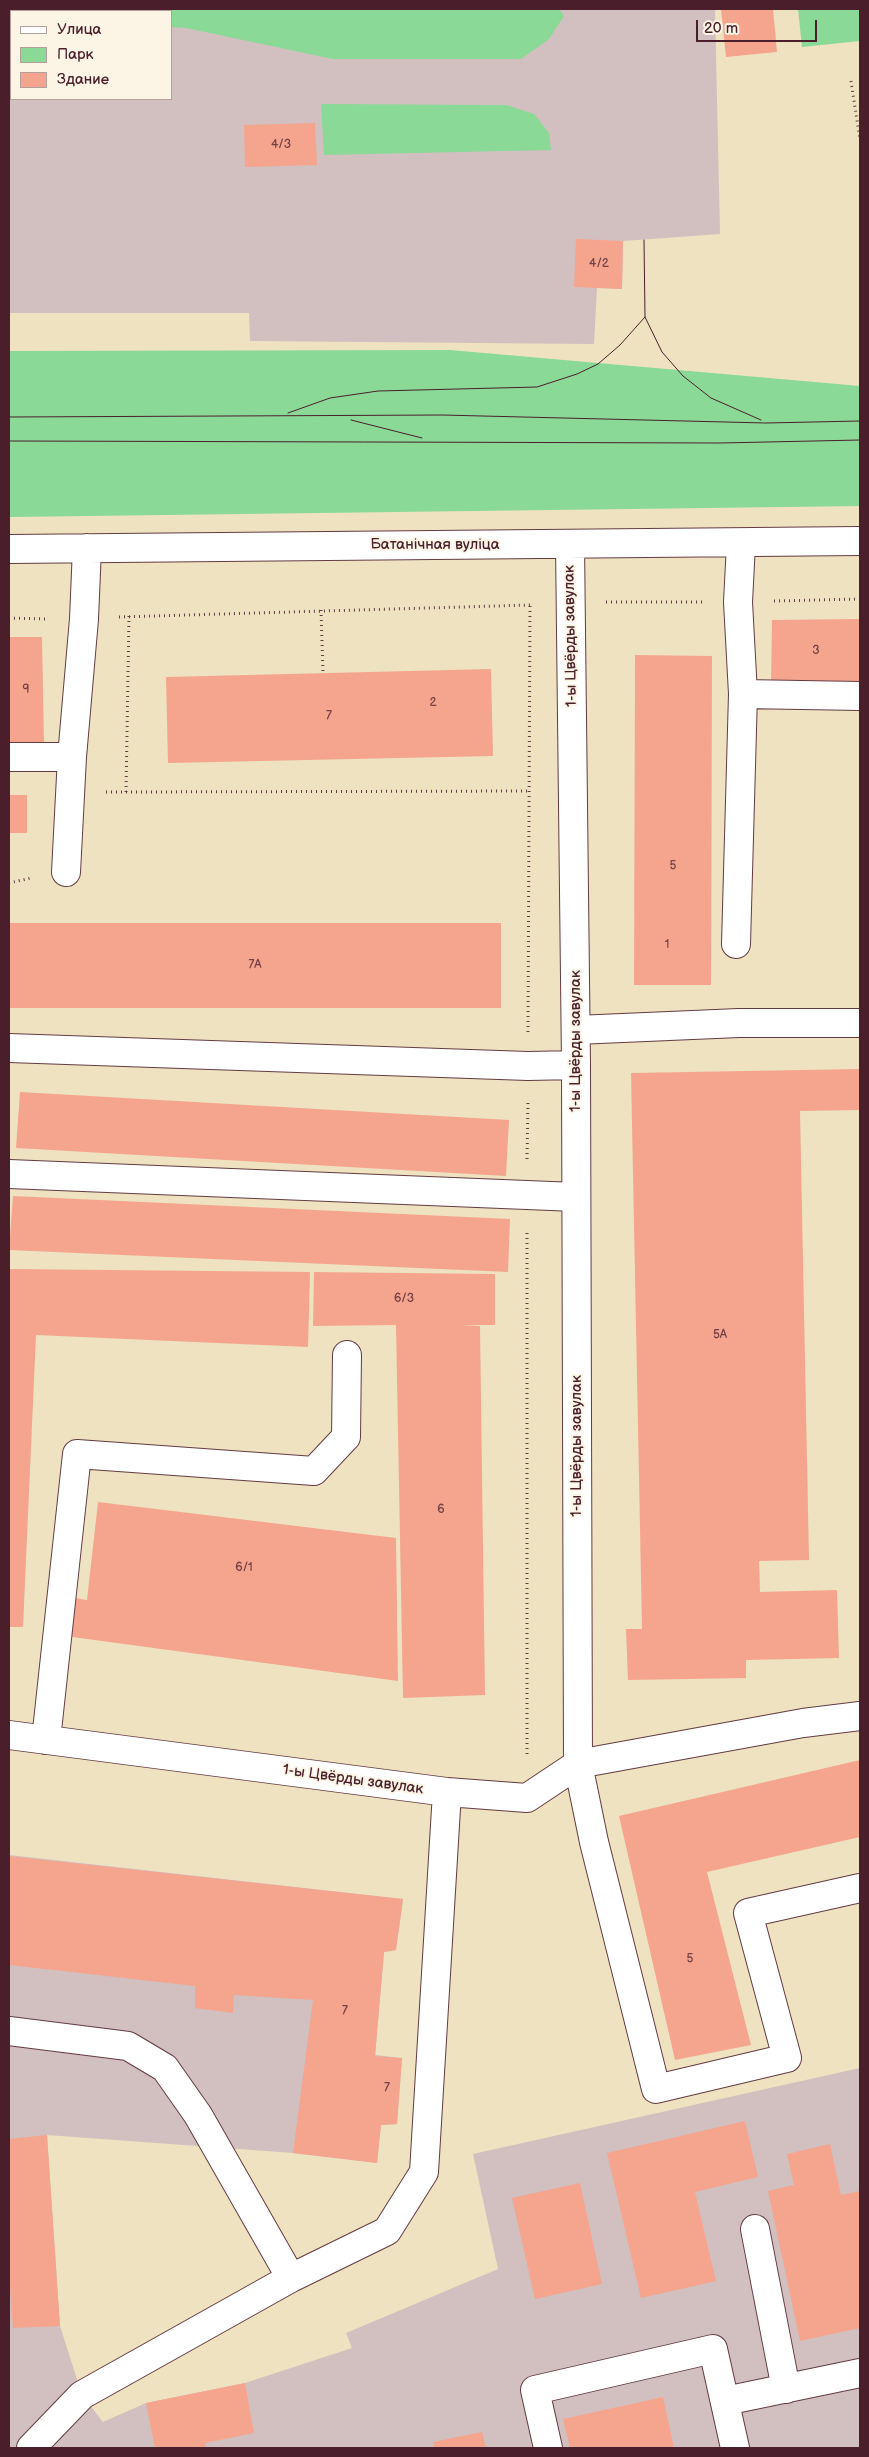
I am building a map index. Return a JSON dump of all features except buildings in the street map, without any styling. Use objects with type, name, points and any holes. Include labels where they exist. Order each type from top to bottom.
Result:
[{"type":"street","name":"Батанічная вуліца","points":[[9,549],[741,544],[860,541]]},
{"type":"street","name":"1-ы Цвёрды завулак","points":[[9,1735],[447,1792],[527,1798],[578,1764],[576,1030],[570,544]]},
{"type":"street","points":[[736,944],[743,694],[738,602],[741,544]]},
{"type":"street","points":[[66,872],[72,757],[84,619],[87,548]]},
{"type":"street","points":[[743,694],[860,696]]},
{"type":"street","points":[[9,757],[72,757]]},
{"type":"street","points":[[576,1030],[739,1023],[860,1022]]},
{"type":"street","points":[[9,1048],[528,1066],[576,1065]]},
{"type":"street","points":[[9,1174],[576,1197]]},
{"type":"street","points":[[46,1740],[78,1454],[314,1471],[346,1437],[347,1355]]},
{"type":"street","points":[[860,1716],[803,1723],[578,1764],[594,1842],[656,2089],[787,2058],[748,1913],[860,1888]]},
{"type":"street","points":[[31,2448],[82,2395],[291,2278],[387,2231],[424,2172],[447,1792]]},
{"type":"street","points":[[9,2031],[128,2046],[165,2068],[198,2115],[291,2278]]},
{"type":"street","points":[[755,2229],[786,2388]]},
{"type":"street","points":[[548,2448],[535,2390],[713,2349],[736,2448]]},
{"type":"street","points":[[725,2401],[860,2374]]},
{"type":"path","points":[[851,81],[860,140]]},
{"type":"path","points":[[9,618],[84,619],[129,616],[530,605],[571,601],[738,602],[860,599]]},
{"type":"path","points":[[321,610],[323,673]]},
{"type":"path","points":[[126,792],[129,616]]},
{"type":"path","points":[[70,792],[530,791]]},
{"type":"shaded area","points":[[9,9],[715,9],[720,234],[623,241],[622,289],[597,288],[594,344],[250,341],[249,313],[9,313]]},
{"type":"shaded area","points":[[9,1855],[403,1899],[396,1950],[384,1952],[375,2055],[402,2058],[397,2124],[381,2125],[377,2163],[293,2153],[47,2135],[60,2326],[82,2395],[103,2422],[146,2403],[245,2383],[352,2348],[346,2333],[498,2269],[473,2154],[860,2068],[860,2448],[9,2448]]},
{"type":"green space","points":[[559,9],[564,16],[549,39],[521,59],[333,59],[186,28],[172,27],[172,10],[69,10]]},
{"type":"green space","points":[[798,9],[860,9],[860,41],[802,47]]},
{"type":"green space","points":[[321,104],[506,105],[534,114],[549,133],[551,150],[324,155]]},
{"type":"green space","points":[[450,350],[860,386],[860,506],[9,517],[9,351]]},
{"type":"tram line","points":[[644,240],[645,317],[662,352],[683,376],[711,398],[761,420]]},
{"type":"tram line","points":[[288,413],[330,398],[378,391],[537,387],[577,374],[598,364],[620,345],[645,317]]},
{"type":"tram line","points":[[9,417],[442,415],[766,423],[860,421]]},
{"type":"tram line","points":[[351,420],[422,438]]},
{"type":"tram line","points":[[9,441],[720,443],[860,440]]}]
